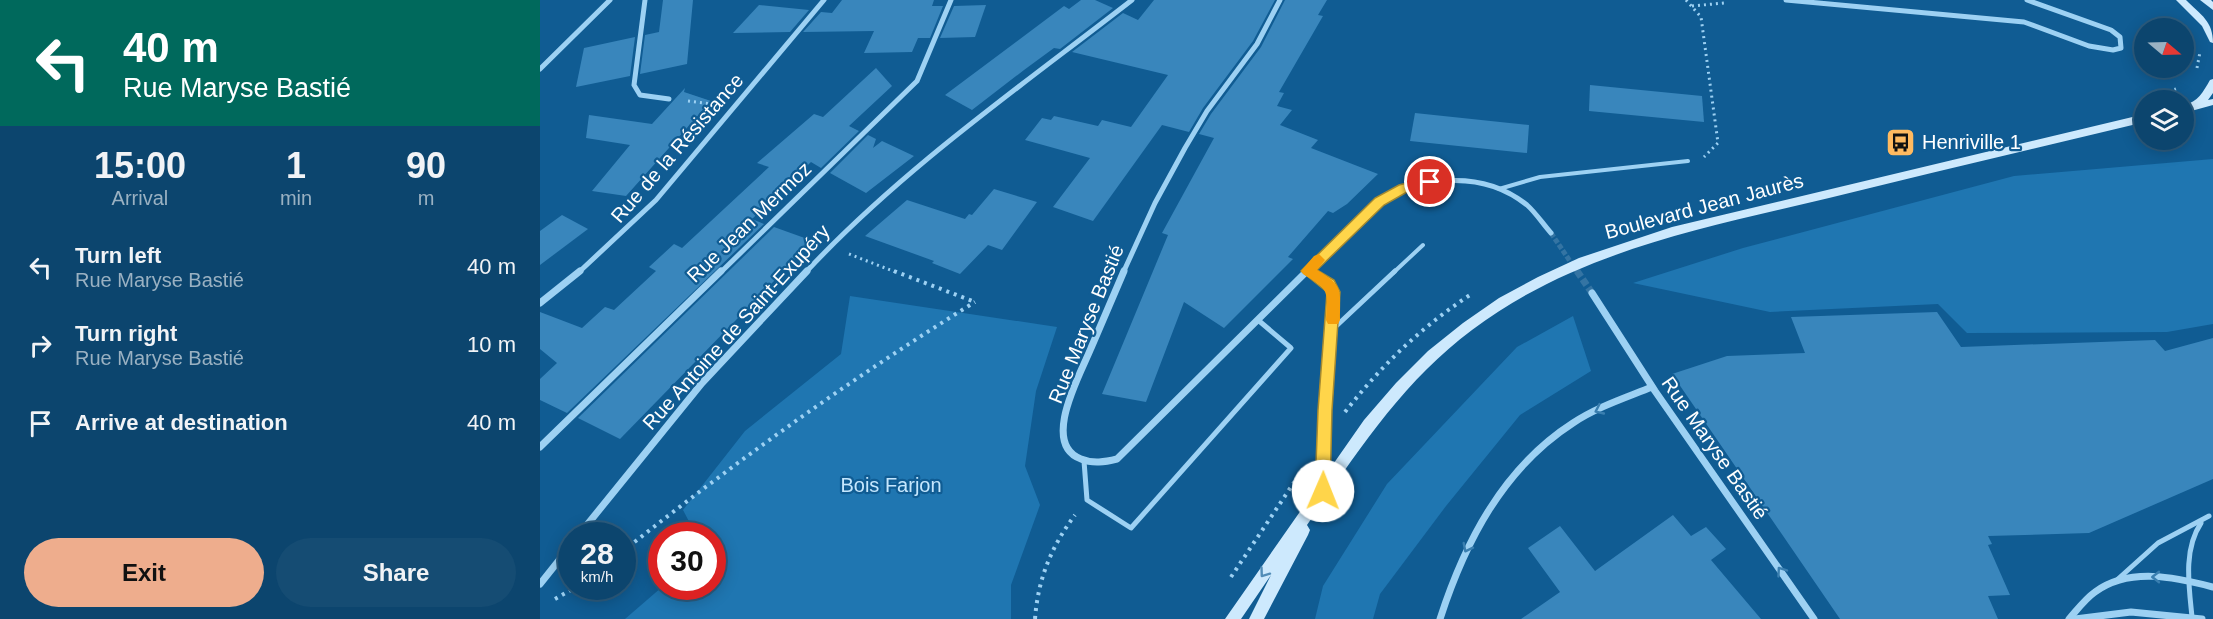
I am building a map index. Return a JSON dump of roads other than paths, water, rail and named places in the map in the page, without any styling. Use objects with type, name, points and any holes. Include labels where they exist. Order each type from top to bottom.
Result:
[{"type":"main road","points":[[2181,0],[2206,25],[2213,40]]},
{"type":"main road","points":[[2205,0],[2213,7]]},
{"type":"main road","points":[[2198,105],[2210,90],[2213,82]]},
{"type":"main road","points":[[2194,106],[2213,102]]},
{"type":"main road","name":"Boulevard Jean Jaurès","points":[[1232,619],[1391,396],[1424,361],[1456,333],[1536,283],[1612,250],[1672,231],[2134,121]]},
{"type":"main road","name":"Boulevard Jean Jaurès","points":[[1256,619],[1323,491]]},
{"type":"street","points":[[540,69],[610,0]]},
{"type":"street","points":[[645,0],[634,85],[640,94],[669,99]]},
{"type":"street","name":"Rue de la Résistance","points":[[540,303],[583,269],[670,186],[824,0]]},
{"type":"street","name":"Rue Jean Mermoz","points":[[540,447],[917,81],[951,0]]},
{"type":"street","name":"Rue Antoine de Saint-Exupéry","points":[[589,522],[710,374],[829,247],[935,153],[1132,0]]},
{"type":"street","name":"Rue Maryse Bastié","points":[[1084,461],[1065,447],[1063,436],[1066,412],[1081,372],[1132,253],[1164,187],[1200,122],[1242,68],[1280,0]]},
{"type":"street","points":[[1786,0],[2024,22],[2099,49],[2113,51],[2121,48],[2122,40],[2115,32],[2026,0]]},
{"type":"street","points":[[1084,461],[1106,463],[1117,459],[1368,211],[1393,193],[1416,185],[1444,180],[1472,182],[1499,189],[1528,207],[1551,233]]},
{"type":"street","points":[[1308,271],[1329,284],[1334,292],[1325,410],[1323,491]]},
{"type":"street","name":"Rue Maryse Bastié","points":[[1592,293],[1652,387],[1814,619]]},
{"type":"street","points":[[1440,619],[1458,566],[1474,535],[1500,493],[1525,461],[1551,438],[1574,422],[1652,387]]},
{"type":"street","points":[[540,584],[558,562]]},
{"type":"street","points":[[2070,619],[2088,596],[2116,580],[2152,577],[2190,581],[2213,587]]},
{"type":"street","points":[[2075,619],[2130,612],[2202,619]]},
{"type":"lane","points":[[1499,189],[1540,177],[1688,161]]},
{"type":"lane","points":[[1332,330],[1423,245]]},
{"type":"lane","points":[[1084,461],[1087,500],[1131,528],[1291,348],[1258,320]]},
{"type":"lane","points":[[2116,580],[2158,543],[2211,515]]},
{"type":"lane","points":[[2192,617],[2190,581],[2192,538],[2198,525],[2211,515]]},
{"type":"tunnel","points":[[1551,233],[1578,273]]},
{"type":"tunnel","points":[[1577,271],[1592,293]]},
{"type":"place","name":"Henriville 1","points":[[1901,142]]},
{"type":"park label","name":"Bois Farjon","points":[[891,485]]}]
